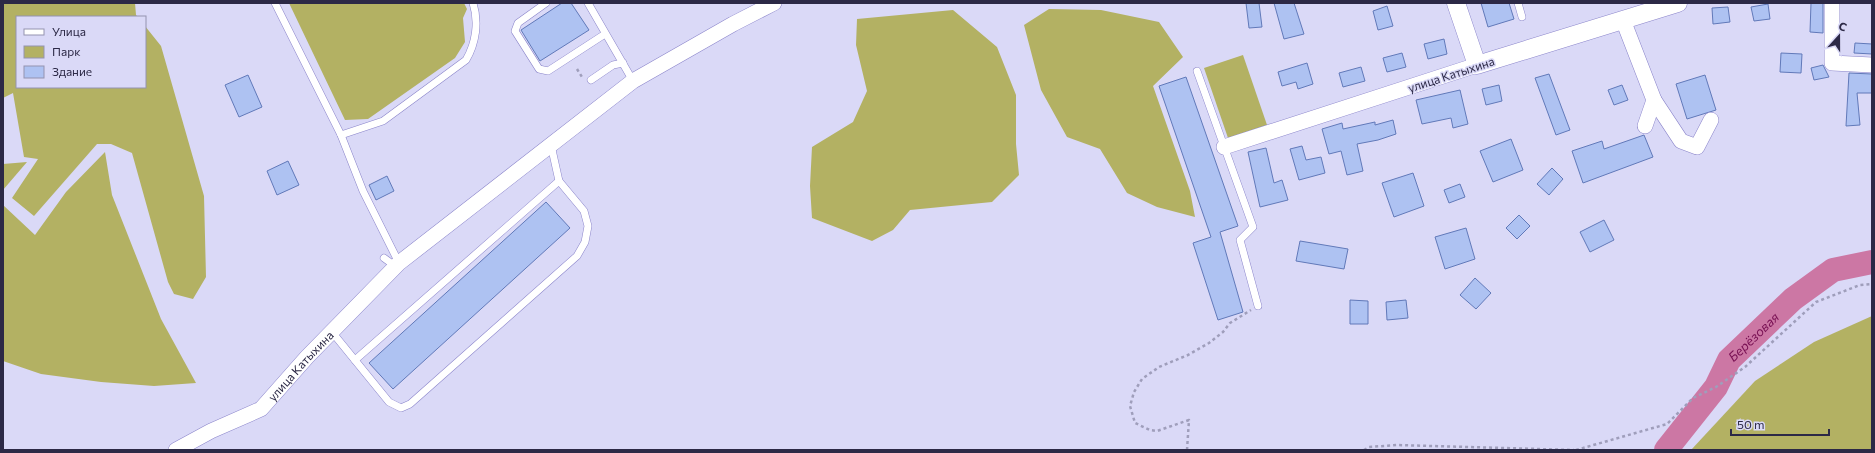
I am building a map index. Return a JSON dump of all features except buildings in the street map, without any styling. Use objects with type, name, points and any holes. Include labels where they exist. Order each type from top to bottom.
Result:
[{"type":"street","name":"улица Катыхина","points":[[176,450],[210,431],[261,409],[396,261],[551,145],[633,81],[733,24],[774,3]]},
{"type":"street","points":[[1456,3],[1477,65]]},
{"type":"street","name":"улица Катыхина","points":[[1224,147],[1477,65],[1678,3]]},
{"type":"street","points":[[1832,3],[1832,63],[1872,65]]},
{"type":"street","points":[[1623,20],[1654,100],[1681,141],[1697,147],[1711,120]]},
{"type":"street","points":[[1645,126],[1654,100]]},
{"type":"lane","points":[[275,3],[341,135],[363,191],[396,261]]},
{"type":"lane","points":[[341,135],[383,121],[466,60],[472,50],[476,30],[473,3]]},
{"type":"lane","points":[[546,3],[518,23],[515,30],[539,69],[548,71],[606,34]]},
{"type":"lane","points":[[588,3],[633,81]]},
{"type":"lane","points":[[1518,3],[1522,17]]},
{"type":"lane","points":[[591,80],[613,65],[623,63]]},
{"type":"lane","points":[[1197,71],[1253,227],[1240,240],[1258,306]]},
{"type":"lane","points":[[332,332],[389,402],[401,408],[410,404],[577,256],[585,242],[588,226],[584,211],[559,181],[551,145]]},
{"type":"lane","points":[[355,360],[559,181]]},
{"type":"path","points":[[1364,450],[1369,447],[1397,446],[1575,450],[1667,424],[1693,398],[1716,387],[1745,367],[1816,302],[1860,285],[1872,284]]},
{"type":"path","points":[[1187,450],[1189,420],[1157,431],[1150,430],[1135,423],[1130,406],[1134,392],[1142,379],[1159,367],[1188,355],[1209,343],[1223,332],[1230,323],[1258,306]]},
{"type":"green space","points":[[3,3],[135,3],[137,16],[16,16],[16,88],[146,88],[146,27],[161,46],[204,196],[206,277],[193,299],[174,294],[168,282],[132,153],[111,144],[97,144],[34,216],[12,198],[38,159],[24,157],[13,93],[3,98]]},
{"type":"green space","points":[[289,3],[464,3],[467,9],[463,18],[465,42],[455,58],[368,119],[345,120]]},
{"type":"green space","points":[[1049,9],[1101,10],[1159,22],[1183,57],[1153,86],[1190,191],[1195,217],[1157,207],[1127,193],[1100,149],[1067,137],[1041,90],[1024,25]]},
{"type":"green space","points":[[953,10],[997,47],[1016,95],[1016,144],[1019,175],[992,202],[910,210],[893,230],[872,241],[812,218],[810,186],[812,147],[853,122],[867,91],[856,45],[857,19]]},
{"type":"green space","points":[[1243,55],[1267,125],[1228,138],[1204,68]]},
{"type":"green space","points":[[105,152],[112,195],[161,319],[196,383],[154,386],[101,382],[41,374],[3,361],[3,205],[35,235],[66,192]]},
{"type":"green space","points":[[27,162],[3,190],[3,164]]},
{"type":"green space","points":[[1872,316],[1872,450],[1691,450],[1755,381],[1814,342]]},
{"type":"waterway","name":"Берёзовая","points":[[1666,450],[1716,387],[1729,360],[1793,299],[1833,270],[1872,262]]}]
